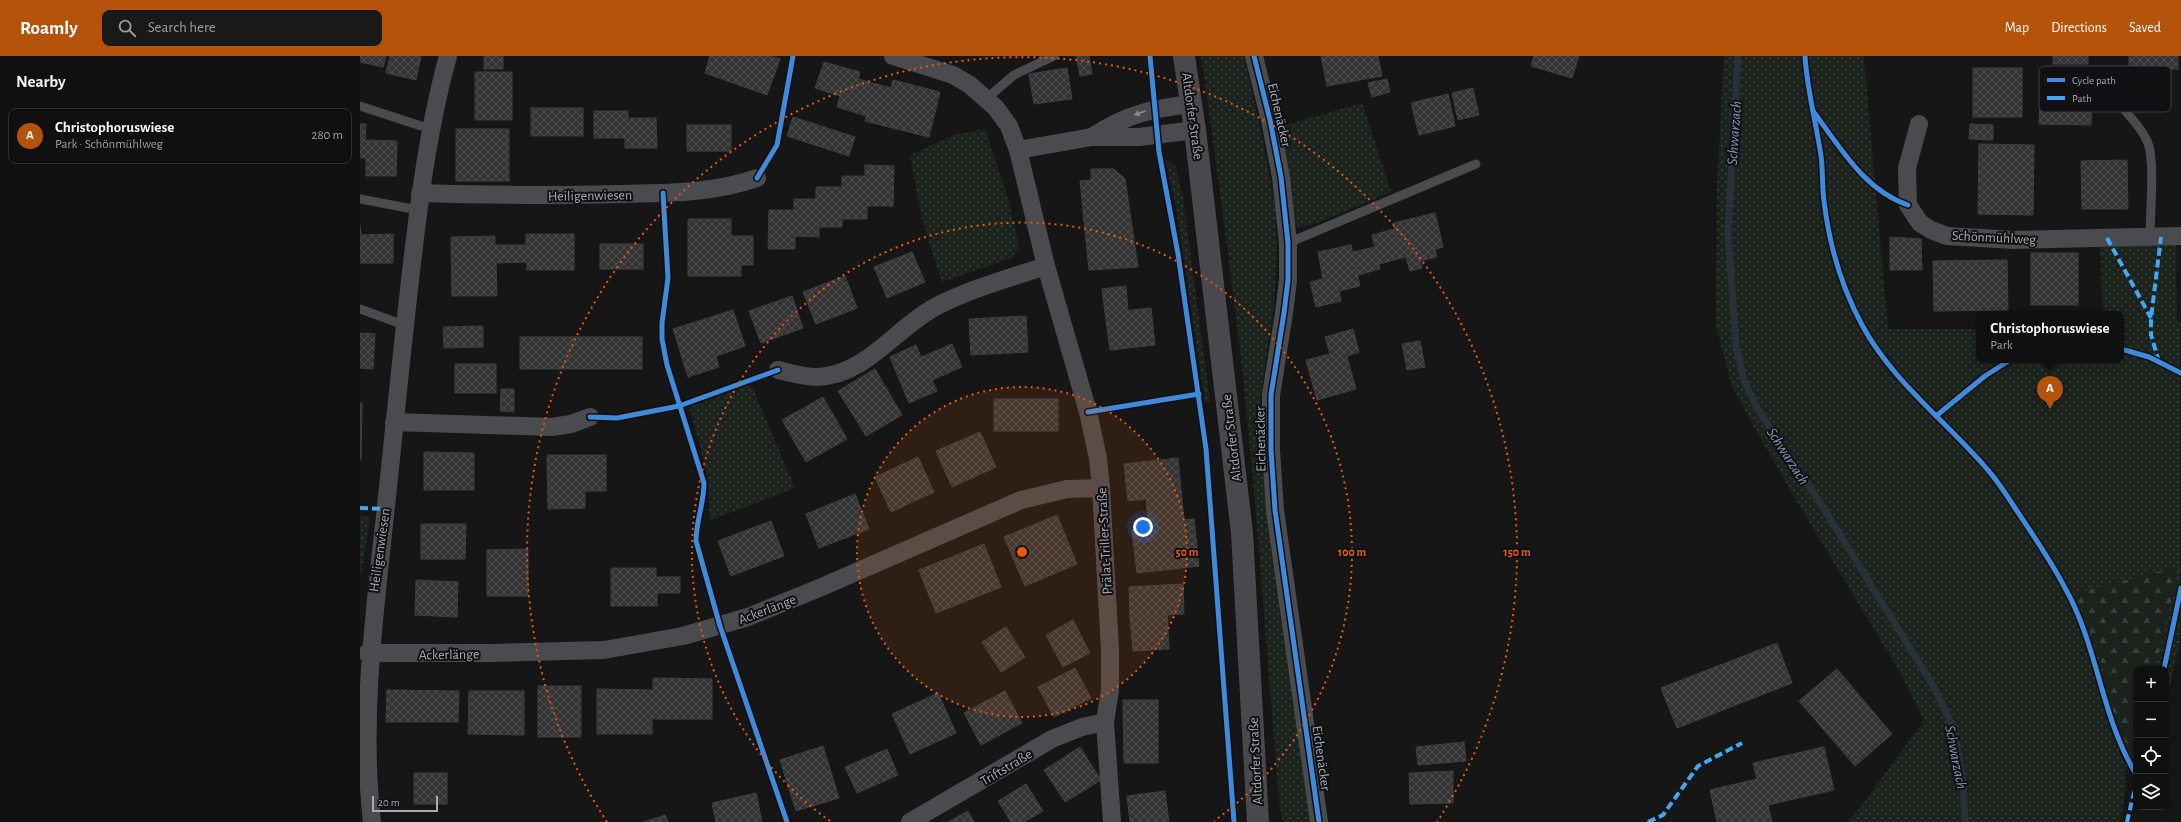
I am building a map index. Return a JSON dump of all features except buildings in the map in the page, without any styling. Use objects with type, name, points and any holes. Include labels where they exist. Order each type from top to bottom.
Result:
[{"type":"main road","name":"Altdorfer Straße","points":[[1184,56],[1192,104],[1242,533],[1258,822]]},
{"type":"street","name":"Heiligenwiesen","points":[[372,822],[364,776],[362,741],[367,653],[386,509],[404,325],[420,192],[430,129],[448,56]]},
{"type":"street","name":"Prälat-Triller-Straße","points":[[893,56],[953,75],[970,85],[996,108],[1008,126],[1018,150],[1046,266],[1088,412],[1101,488],[1110,650],[1110,690],[1105,722],[1112,822]]},
{"type":"street","name":"Eichenäcker","points":[[1254,56],[1270,120],[1281,177],[1288,244],[1288,280],[1271,395],[1271,450],[1275,510],[1319,822]]},
{"type":"street","points":[[1092,137],[1107,127],[1140,112],[1155,108],[1192,104]]},
{"type":"street","name":"Schönmühlweg","points":[[1918,124],[1907,168],[1908,205],[1920,223],[1931,230],[1947,236],[2014,240],[2181,236]]},
{"type":"street","points":[[1018,150],[1092,137],[1144,136],[1195,130]]},
{"type":"street","name":"Heiligenwiesen","points":[[420,192],[542,196],[663,193],[711,190],[734,186],[757,178]]},
{"type":"street","points":[[778,370],[815,377],[826,376],[842,371],[860,363],[879,351],[901,331],[939,305],[957,296],[1046,266]]},
{"type":"street","points":[[394,422],[552,427],[571,424],[590,417]]},
{"type":"street","name":"Ackerlänge","points":[[367,653],[476,653],[604,650],[683,636],[748,617],[810,592],[1021,500],[1067,489],[1101,488]]},
{"type":"street","name":"Triftstraße","points":[[910,822],[1052,739],[1082,727],[1105,722]]},
{"type":"lane","points":[[986,99],[1014,75],[1054,56]]},
{"type":"lane","points":[[360,106],[430,129]]},
{"type":"lane","points":[[2127,112],[2143,133],[2148,144],[2150,158],[2150,237]]},
{"type":"lane","points":[[1288,244],[1476,164]]},
{"type":"lane","points":[[360,199],[418,210]]},
{"type":"lane","points":[[360,310],[404,325]]},
{"type":"green space","points":[[1201,56],[1244,56],[1263,142],[1275,207],[1277,248],[1274,305],[1259,409],[1268,515],[1311,822],[1283,822],[1280,809],[1248,424],[1223,212]]},
{"type":"green space","points":[[1724,56],[1864,56],[1888,329],[1976,329],[1976,363],[2124,363],[2124,311],[2103,311],[2100,245],[2176,243],[2177,322],[2181,322],[2181,638],[2169,688],[2169,666],[2133,666],[2133,771],[2125,770],[2125,796],[2120,822],[1847,822],[1860,808],[1924,720],[1898,669],[1798,503],[1731,384],[1716,325],[1717,187]]},
{"type":"green space","points":[[1362,103],[1391,192],[1312,225],[1298,227],[1294,223],[1282,126]]},
{"type":"green space","points":[[985,129],[1009,201],[1018,243],[1017,251],[1011,258],[942,282],[922,219],[910,155],[954,135]]},
{"type":"green space","points":[[1165,159],[1176,167],[1183,198],[1210,402],[1205,403],[1176,207]]},
{"type":"green space","points":[[751,384],[795,488],[711,520],[709,511],[709,488],[700,445],[689,407]]},
{"type":"green space","points":[[360,516],[370,517],[360,581]]},
{"type":"green space","points":[[2180,566],[2156,666],[2133,666],[2133,751],[2122,734],[2112,708],[2099,657],[2075,593]]},
{"type":"waterway","name":"Schwarzach","points":[[1738,56],[1728,233],[1736,345],[1744,380],[1757,408],[1826,512],[1934,687],[1954,729],[1963,781],[1965,822]]},
{"type":"marked path","points":[[2159,362],[2151,335],[2151,318],[2161,237]]},
{"type":"marked path","points":[[2107,238],[2151,318]]},
{"type":"marked path","points":[[360,508],[385,509]]},
{"type":"marked path","points":[[1648,822],[1663,815],[1698,766],[1742,743]]},
{"type":"marked path","points":[[2127,822],[2133,797]]},
{"type":"cycle path","points":[[757,178],[777,145],[793,56]]},
{"type":"cycle path","points":[[1150,56],[1159,152],[1178,254],[1206,449],[1234,822]]},
{"type":"cycle path","points":[[1254,56],[1270,120],[1281,177],[1288,243],[1288,280],[1271,395],[1271,450],[1275,510],[1319,822]]},
{"type":"cycle path","points":[[1805,56],[1821,156],[1826,217],[1837,265],[1848,296],[1862,325],[1888,364],[1920,400],[1971,451],[1994,478],[2053,567],[2076,610],[2093,657],[2115,729],[2124,752],[2133,768]]},
{"type":"cycle path","points":[[1813,111],[1843,153],[1866,178],[1878,189],[1892,198],[1908,205]]},
{"type":"cycle path","points":[[663,193],[668,278],[662,323],[662,339],[667,365],[704,483],[696,541],[720,626],[787,822]]},
{"type":"cycle path","points":[[2124,350],[2149,357],[2181,373]]},
{"type":"cycle path","points":[[1936,416],[1985,376],[2005,363]]},
{"type":"cycle path","points":[[590,417],[617,418],[679,406],[778,370]]},
{"type":"cycle path","points":[[1088,412],[1199,394]]},
{"type":"cycle path","points":[[2165,666],[2181,588]]},
{"type":"place","name":"Christophoruswiese","points":[[2050,409]]}]
